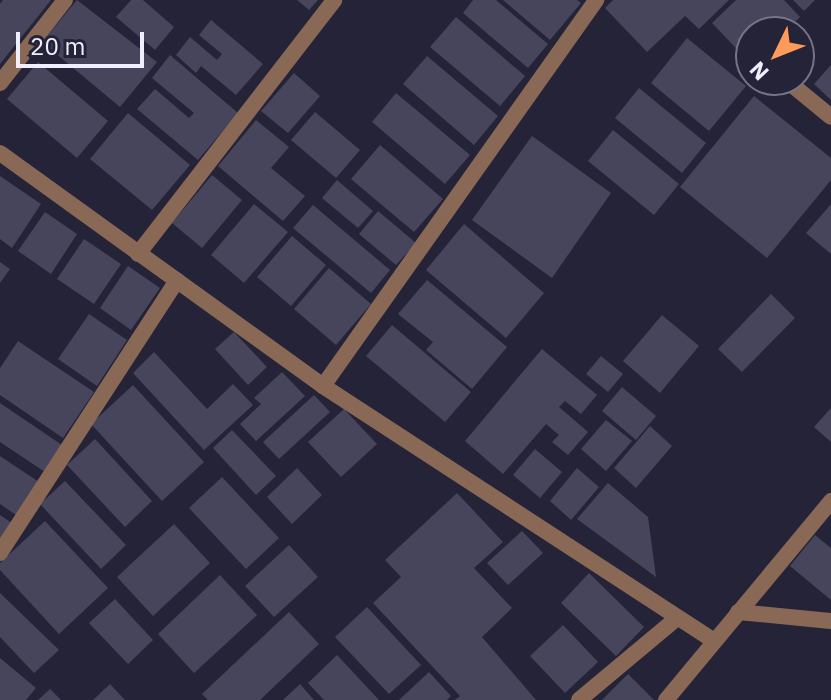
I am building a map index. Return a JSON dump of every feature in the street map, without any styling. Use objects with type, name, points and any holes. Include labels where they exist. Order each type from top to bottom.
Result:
[{"type":"street","points":[[0,83],[65,0]]},
{"type":"street","points":[[138,254],[334,0]]},
{"type":"street","points":[[323,386],[596,0]]},
{"type":"street","points":[[805,96],[831,117]]},
{"type":"street","points":[[0,153],[323,386],[714,641]]},
{"type":"street","points":[[0,553],[177,280]]},
{"type":"street","points":[[666,700],[831,501]]},
{"type":"street","points":[[738,612],[831,621]]},
{"type":"street","points":[[579,700],[677,618]]},
{"type":"building","points":[[3,0],[51,0],[0,64],[0,4]]},
{"type":"building","points":[[77,0],[157,62],[120,107],[42,42]]},
{"type":"building","points":[[131,0],[143,0],[174,27],[155,50],[116,17]]},
{"type":"building","points":[[297,0],[318,0],[309,10]]},
{"type":"building","points":[[473,0],[496,0],[548,44],[528,68],[463,13]]},
{"type":"building","points":[[503,0],[577,0],[581,3],[550,40]]},
{"type":"building","points":[[613,0],[729,0],[699,29],[685,16],[647,52],[605,8]]},
{"type":"building","points":[[736,0],[784,0],[799,16],[735,16],[735,47],[712,23]]},
{"type":"building","points":[[793,0],[815,0],[804,11]]},
{"type":"building","points":[[456,17],[525,76],[500,106],[430,47]]},
{"type":"building","points":[[211,20],[263,64],[236,95],[201,66],[196,73],[176,55],[190,37],[217,60],[222,54],[199,35]]},
{"type":"building","points":[[687,38],[735,77],[735,96],[738,96],[709,131],[651,83]]},
{"type":"building","points":[[170,55],[238,113],[198,160],[137,109],[155,89],[189,118],[194,113],[152,78]]},
{"type":"building","points":[[427,56],[498,116],[474,145],[403,84]]},
{"type":"building","points":[[38,62],[108,121],[77,158],[7,99]]},
{"type":"building","points":[[831,65],[831,100],[815,83]]},
{"type":"building","points":[[294,73],[320,96],[288,133],[261,111]]},
{"type":"building","points":[[639,88],[706,143],[682,173],[615,118]]},
{"type":"building","points":[[396,93],[470,155],[445,184],[372,122]]},
{"type":"building","points":[[754,96],[831,158],[831,180],[767,258],[680,187]]},
{"type":"building","points":[[315,112],[360,150],[336,178],[291,140]]},
{"type":"building","points":[[128,113],[190,165],[152,210],[90,159]]},
{"type":"building","points":[[256,120],[289,147],[271,168],[305,196],[283,221],[218,166]]},
{"type":"building","points":[[613,130],[679,184],[654,215],[588,161]]},
{"type":"building","points":[[532,136],[611,193],[552,278],[472,220]]},
{"type":"building","points":[[380,145],[443,199],[414,232],[351,179]]},
{"type":"building","points":[[212,175],[242,200],[202,248],[172,223]]},
{"type":"building","points":[[0,176],[41,204],[12,248],[0,239]]},
{"type":"building","points":[[337,180],[373,211],[358,228],[322,198]]},
{"type":"building","points":[[254,204],[288,232],[244,283],[211,255]]},
{"type":"building","points":[[831,204],[831,254],[806,233]]},
{"type":"building","points":[[313,205],[390,270],[371,293],[293,228]]},
{"type":"building","points":[[378,211],[416,243],[396,265],[359,234]]},
{"type":"building","points":[[45,212],[77,234],[51,274],[18,251]]},
{"type":"building","points":[[464,224],[544,293],[506,338],[426,270]]},
{"type":"building","points":[[292,236],[326,265],[291,306],[257,277]]},
{"type":"building","points":[[84,239],[121,264],[94,304],[57,279]]},
{"type":"building","points":[[0,262],[10,269],[0,283]]},
{"type":"building","points":[[128,266],[160,288],[131,330],[100,308]]},
{"type":"building","points":[[329,268],[371,304],[336,345],[294,309]]},
{"type":"building","points":[[427,280],[507,347],[472,389],[426,350],[433,342],[398,314]]},
{"type":"building","points":[[771,294],[795,318],[742,372],[718,349]]},
{"type":"building","points":[[89,314],[127,340],[97,386],[58,359]]},
{"type":"building","points":[[662,315],[699,346],[660,393],[623,361]]},
{"type":"building","points":[[392,325],[471,392],[445,422],[366,356]]},
{"type":"building","points":[[234,332],[267,367],[248,385],[215,349]]},
{"type":"building","points":[[18,341],[94,392],[63,438],[0,395],[0,368]]},
{"type":"building","points":[[542,349],[597,395],[581,414],[565,401],[559,407],[588,432],[568,455],[552,442],[559,435],[546,424],[503,474],[465,441]]},
{"type":"building","points":[[154,352],[207,409],[233,384],[253,405],[204,450],[133,373]]},
{"type":"building","points":[[601,356],[623,374],[608,392],[586,374]]},
{"type":"building","points":[[282,372],[305,396],[256,441],[240,424],[261,404],[254,398]]},
{"type":"building","points":[[133,385],[204,462],[162,501],[91,424]]},
{"type":"building","points":[[622,387],[656,416],[636,440],[602,411]]},
{"type":"building","points":[[314,395],[330,412],[279,459],[263,442]]},
{"type":"building","points":[[0,403],[62,445],[45,472],[0,442]]},
{"type":"building","points":[[831,408],[831,442],[814,427]]},
{"type":"building","points":[[344,409],[377,444],[341,477],[308,442]]},
{"type":"building","points":[[606,420],[632,441],[606,471],[581,449]]},
{"type":"building","points":[[650,426],[672,446],[636,488],[614,468]]},
{"type":"building","points":[[232,430],[276,476],[256,495],[213,448]]},
{"type":"building","points":[[95,439],[152,501],[125,527],[67,465]]},
{"type":"building","points":[[535,449],[562,472],[540,498],[513,475]]},
{"type":"building","points":[[0,456],[39,482],[16,515],[0,504]]},
{"type":"building","points":[[297,468],[322,495],[292,524],[267,497]]},
{"type":"building","points":[[577,468],[599,487],[571,520],[550,501]]},
{"type":"building","points":[[222,477],[279,538],[246,569],[189,508]]},
{"type":"building","points":[[65,481],[126,545],[101,569],[40,504]]},
{"type":"building","points":[[608,483],[648,517],[656,577],[577,519]]},
{"type":"building","points":[[457,493],[503,542],[474,568],[512,608],[482,637],[536,700],[455,700],[460,696],[373,603],[401,577],[385,560]]},
{"type":"building","points":[[0,515],[12,523],[0,541]]},
{"type":"building","points":[[45,521],[108,588],[59,634],[0,570],[0,563]]},
{"type":"building","points":[[174,524],[210,563],[153,616],[117,577]]},
{"type":"building","points":[[522,531],[543,553],[508,585],[487,563]]},
{"type":"building","points":[[815,535],[831,548],[831,600],[790,566]]},
{"type":"building","points":[[289,545],[318,577],[274,617],[245,586]]},
{"type":"building","points":[[589,573],[644,627],[616,656],[561,603]]},
{"type":"building","points":[[220,575],[257,615],[194,673],[158,634]]},
{"type":"building","points":[[0,593],[59,650],[34,673],[0,637]]},
{"type":"building","points":[[115,599],[153,640],[128,664],[89,623]]},
{"type":"building","points":[[367,607],[421,665],[389,694],[335,637]]},
{"type":"building","points":[[289,612],[319,644],[260,700],[208,700],[202,694]]},
{"type":"building","points":[[563,625],[598,662],[565,693],[530,656]]},
{"type":"building","points":[[337,655],[379,700],[324,700],[308,683]]},
{"type":"building","points":[[0,658],[36,688],[26,700],[0,700]]},
{"type":"building","points":[[429,672],[451,696],[447,700],[399,700]]},
{"type":"building","points":[[628,674],[654,700],[602,700]]},
{"type":"building","points":[[110,684],[125,700],[93,700]]},
{"type":"building","points":[[300,684],[314,700],[283,700]]},
{"type":"building","points":[[50,689],[61,700],[38,700]]}]
